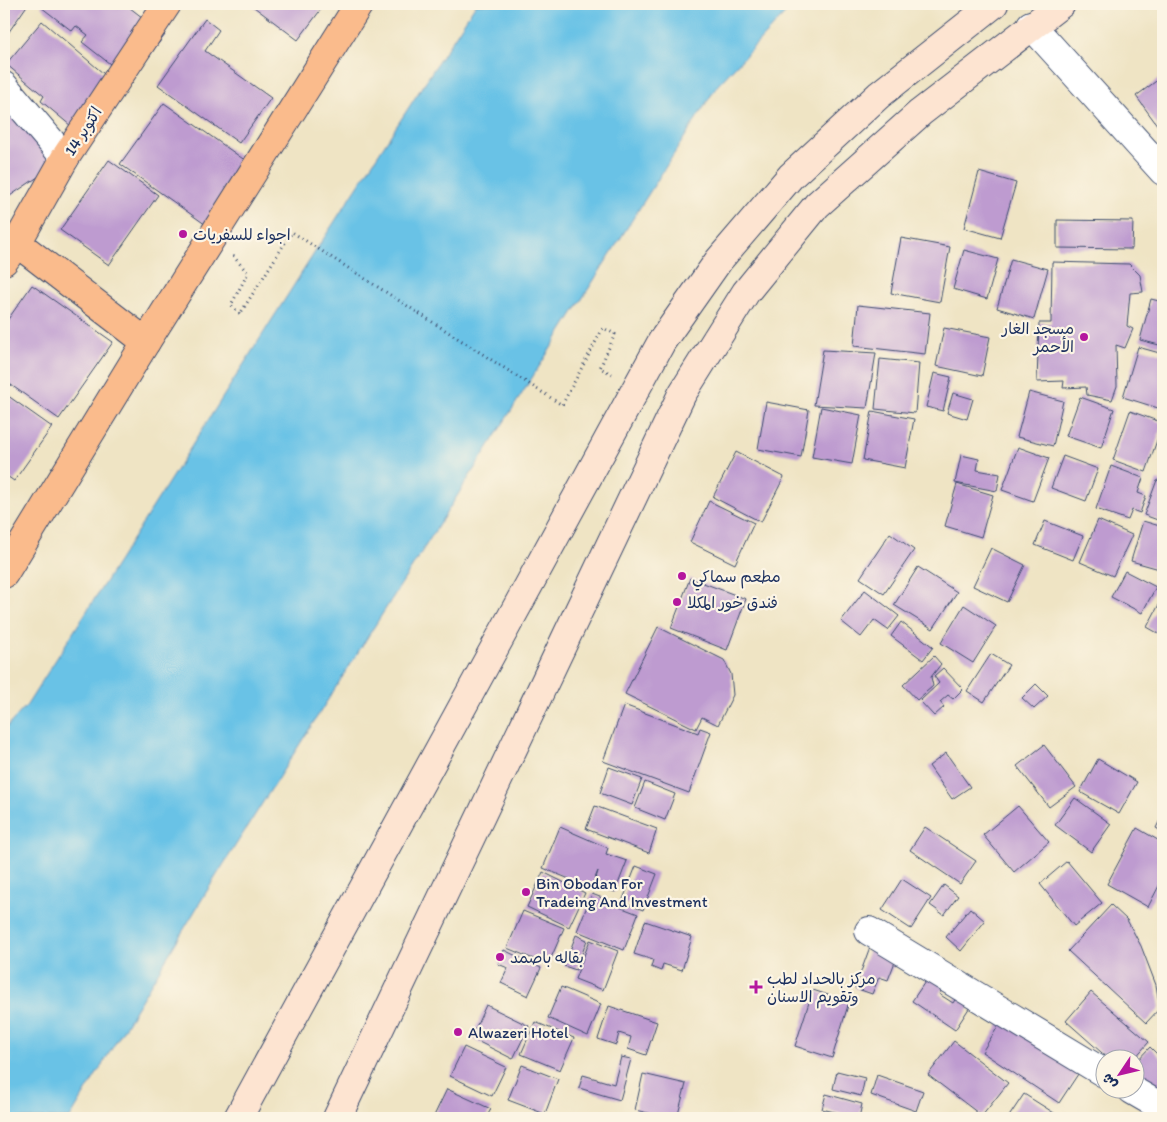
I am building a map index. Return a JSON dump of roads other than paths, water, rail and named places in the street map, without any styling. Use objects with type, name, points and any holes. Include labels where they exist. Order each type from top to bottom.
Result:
[{"type":"highway","name":"14 اكتوبر","points":[[10,252],[65,158],[167,4]]},
{"type":"highway","points":[[4,574],[146,342],[359,4]]},
{"type":"highway","points":[[10,252],[146,342]]},
{"type":"main road","points":[[238,1118],[662,341],[719,260],[791,176],[879,95],[994,4]]},
{"type":"main road","points":[[337,1118],[682,394],[746,292],[817,205],[920,113],[1031,25],[1061,4]]},
{"type":"street","points":[[1031,25],[1163,171]]},
{"type":"street","points":[[4,86],[65,158]]},
{"type":"street","points":[[869,931],[1094,1067]]},
{"type":"street","points":[[1144,1097],[1163,1108]]},
{"type":"water","points":[[476,4],[794,4],[717,86],[213,881],[70,1118],[4,1118],[4,730],[27,705],[322,241]]},
{"type":"place","name":"اجواء للسفريات","points":[[183,234]]},
{"type":"place","name":"مسجد الغار الأحمر","points":[[1084,337]]},
{"type":"place","name":"مطعم سماكي","points":[[682,576]]},
{"type":"place","name":"فندق خور المكلا","points":[[677,602]]},
{"type":"place","name":"Bin Obodan For Tradeing And Investment","points":[[526,892]]},
{"type":"place","name":"بقاله باصمد","points":[[500,957]]},
{"type":"place","name":"مركز بالحداد لطب وتقويم الاسنان","points":[[756,987]]},
{"type":"place","name":"Alwazeri Hotel","points":[[458,1032]]}]
